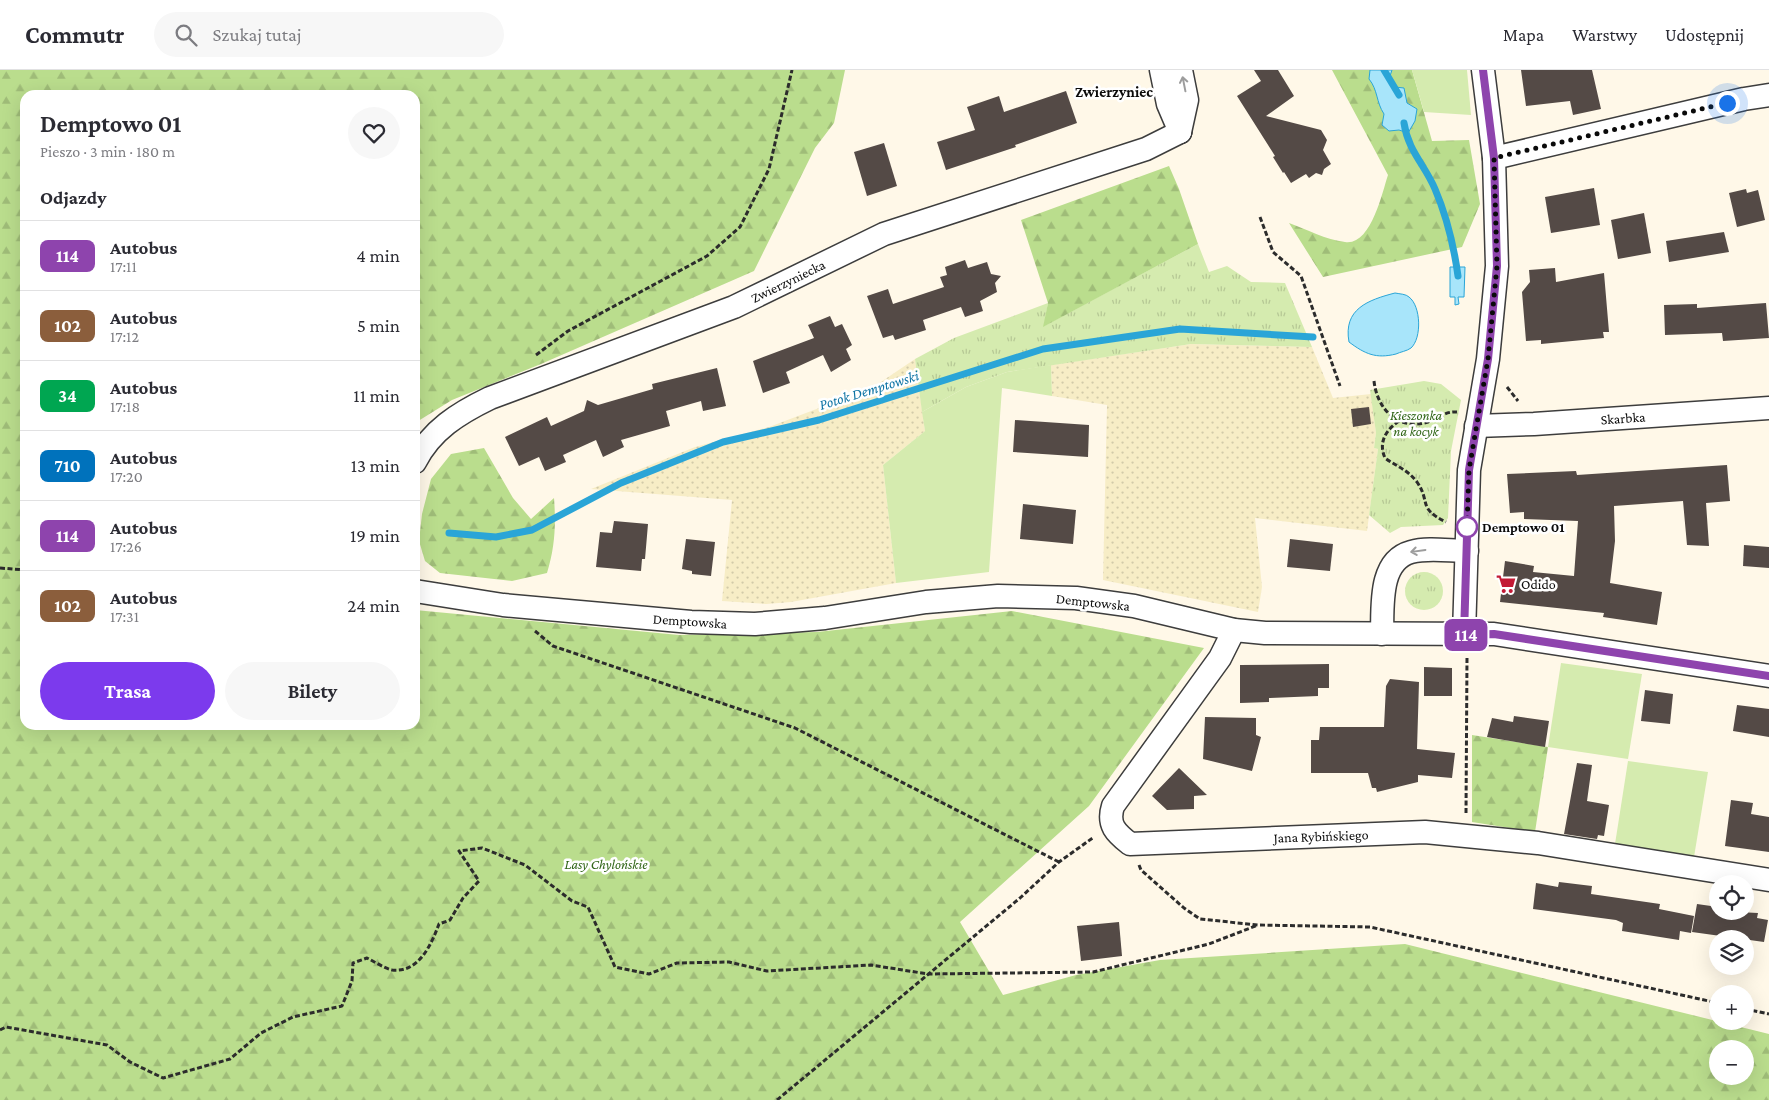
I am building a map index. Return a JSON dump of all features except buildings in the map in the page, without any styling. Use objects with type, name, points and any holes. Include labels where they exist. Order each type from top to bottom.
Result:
[{"type":"street","points":[[1161,70],[1168,104],[1180,132]]},
{"type":"street","points":[[1180,132],[1187,100],[1181,70]]},
{"type":"street","points":[[1466,645],[1466,551],[1470,420],[1488,359],[1497,266],[1494,158],[1484,70]]},
{"type":"street","points":[[1494,158],[1744,99],[1769,95]]},
{"type":"street","name":"Zwierzyniecka","points":[[420,455],[439,429],[461,412],[490,398],[734,307],[884,234],[1146,149],[1180,132]]},
{"type":"street","name":"Skarbka","points":[[1470,420],[1534,424],[1769,408]]},
{"type":"street","points":[[1382,634],[1385,584],[1389,571],[1398,559],[1410,552],[1466,551]]},
{"type":"street","name":"Demptowska","points":[[420,592],[504,605],[692,622],[755,624],[826,618],[926,602],[998,596],[1076,598],[1134,606],[1234,630],[1265,633],[1382,634],[1466,645],[1494,634],[1769,676]]},
{"type":"street","points":[[1130,844],[1115,833],[1111,825],[1110,816],[1113,806],[1220,658],[1234,630]]},
{"type":"street","name":"Jana Rybińskiego","points":[[1130,844],[1426,832],[1538,844],[1769,880]]},
{"type":"path","points":[[535,356],[568,331],[707,256],[740,227],[768,169],[792,70]]},
{"type":"path","points":[[1260,217],[1272,252],[1301,276],[1340,386]]},
{"type":"path","points":[[1374,381],[1378,402],[1385,412],[1399,421],[1415,424],[1426,422],[1449,411],[1470,420]]},
{"type":"path","points":[[1399,421],[1386,433],[1382,442],[1385,458],[1409,473],[1418,484],[1429,512],[1449,524]]},
{"type":"path","points":[[0,568],[20,570]]},
{"type":"path","points":[[532,628],[554,646],[795,728],[1059,862]]},
{"type":"path","points":[[1466,645],[1466,820]]},
{"type":"path","points":[[777,1100],[1020,898],[1059,862],[1111,825]]},
{"type":"path","points":[[1130,844],[1142,870],[1184,908],[1200,919],[1258,925],[1370,927],[1709,1001]]},
{"type":"path","points":[[0,1030],[6,1027],[107,1045],[130,1062],[163,1078],[230,1059],[261,1033],[293,1017],[342,1006],[352,981],[353,963],[367,958],[390,970],[406,970],[428,952],[439,924],[450,920],[463,898],[479,881],[459,851],[482,848],[525,865],[572,901],[588,907],[615,967],[649,974],[677,963],[729,962],[767,971],[871,965],[928,974],[1093,972],[1209,944],[1258,925]]},
{"type":"path","points":[[1754,1011],[1769,1014]]},
{"type":"shaded area","points":[[1191,344],[1312,347],[1333,398],[1371,394],[1376,433],[1374,448],[1378,449],[1367,531],[1255,518],[1262,587],[1258,612],[1103,580],[1107,405],[1052,396],[1051,365]]},
{"type":"shaded area","points":[[915,359],[925,431],[883,465],[896,583],[791,602],[766,604],[722,601],[732,500],[591,489],[695,447],[769,427],[872,388]]},
{"type":"green space","name":"Lasy Chylońskie","points":[[0,70],[845,70],[834,123],[815,148],[754,271],[541,364],[452,400],[420,420],[420,90],[20,90],[20,730],[420,730],[420,610],[679,635],[817,632],[1012,611],[1204,648],[1089,806],[960,922],[1003,995],[1076,975],[1160,960],[1405,944],[1709,1019],[1709,1030],[1753,1030],[1769,1034],[1769,1100],[0,1100]]},
{"type":"green space","points":[[1332,70],[1412,70],[1432,141],[1469,140],[1480,204],[1462,247],[1323,277],[1289,223],[1331,239],[1345,242],[1354,241],[1362,236],[1374,217],[1388,175]]},
{"type":"green space","points":[[1412,70],[1467,70],[1471,115],[1424,112]]},
{"type":"green space","points":[[1169,166],[1198,244],[1043,327],[1048,303],[1021,220]]},
{"type":"green space","points":[[1198,244],[1209,272],[1227,266],[1251,282],[1285,283],[1312,347],[1191,344],[1007,372],[966,387],[922,412],[915,359],[954,338],[1048,303],[1044,326]]},
{"type":"green space","points":[[1051,365],[1052,396],[1002,388],[989,572],[896,583],[883,465],[925,431],[922,412],[966,387],[1007,372]]},
{"type":"green space","name":"Kieszonka na kocyk","points":[[1424,381],[1441,384],[1461,400],[1451,451],[1448,518],[1443,525],[1401,527],[1390,533],[1369,515],[1378,449],[1374,448],[1376,433],[1370,390]]},
{"type":"green space","points":[[484,448],[513,498],[531,519],[554,498],[554,536],[547,573],[512,581],[440,573],[425,561],[420,544],[422,514],[431,479],[451,454]]},
{"type":"green space","points":[[1424,572],[1431,573],[1437,578],[1442,584],[1442,598],[1437,604],[1431,609],[1424,610],[1417,609],[1411,604],[1406,598],[1405,591],[1406,584],[1411,578],[1417,573]]},
{"type":"green space","points":[[1561,663],[1642,674],[1628,759],[1548,747]]},
{"type":"green space","points":[[1472,735],[1548,747],[1535,832],[1472,822]]},
{"type":"green space","points":[[1628,761],[1708,772],[1694,857],[1615,844]]},
{"type":"water","points":[[1370,70],[1392,70],[1390,76],[1395,87],[1404,88],[1407,103],[1417,109],[1415,121],[1408,133],[1399,130],[1389,131],[1382,125],[1384,114],[1369,79]]},
{"type":"water","points":[[1450,267],[1465,267],[1464,297],[1458,297],[1459,304],[1455,305],[1455,297],[1450,297]]},
{"type":"water","points":[[1395,293],[1408,296],[1416,307],[1419,322],[1417,337],[1411,348],[1396,354],[1377,356],[1360,350],[1349,342],[1348,331],[1354,314],[1367,303]]},
{"type":"waterway","points":[[1384,70],[1399,95]]},
{"type":"waterway","points":[[1404,123],[1409,142],[1431,180],[1443,210],[1458,276]]},
{"type":"waterway","name":"Potok Demptowski","points":[[449,533],[496,537],[532,530],[621,483],[723,442],[819,420],[1043,349],[1180,329],[1313,337]]},
{"type":"bus line","name":"114","points":[[1483,70],[1494,158],[1497,266],[1488,359],[1469,470],[1464,635],[1494,634],[1769,676]]},
{"type":"place","name":"Demptowo 01","points":[[1467,527]]},
{"type":"place","name":"Odido","points":[[1506,584]]},
{"type":"district","name":"Zwierzyniec","points":[[1114,92]]},
{"type":"route","points":[[1467,527],[1469,470],[1488,359],[1495,294],[1497,266],[1494,158],[1727,103]]}]
